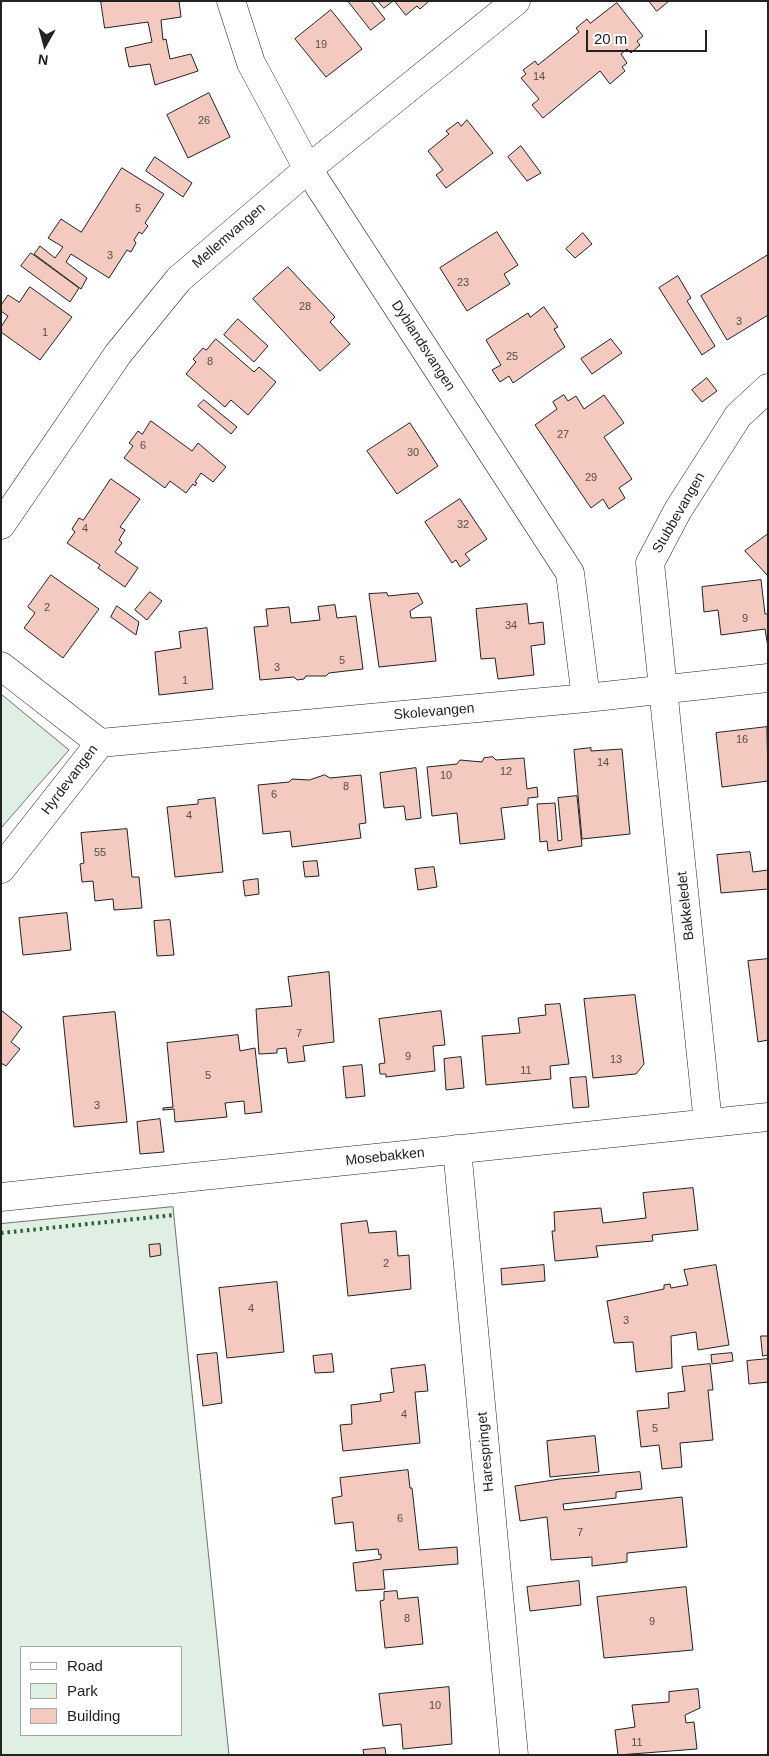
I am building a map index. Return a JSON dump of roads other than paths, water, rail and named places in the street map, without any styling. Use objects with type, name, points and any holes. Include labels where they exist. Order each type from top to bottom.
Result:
[{"type":"street","name":"Dyblandsvangen","points":[[231,1],[251,63],[308,169],[570,573],[586,698]]},
{"type":"street","name":"Mellemvangen","points":[[1,525],[118,354],[179,279],[308,169],[516,1]]},
{"type":"street","name":"Stubbevangen","points":[[664,689],[650,564],[678,510],[738,416],[768,388]]},
{"type":"street","name":"Hyrdevangen","points":[[1,666],[100,743],[1,869]]},
{"type":"street","name":"Skolevangen","points":[[100,743],[586,698],[768,678]]},
{"type":"street","name":"Bakkeledet","points":[[664,689],[708,1123]]},
{"type":"street","name":"Mosebakken","points":[[1,1197],[768,1117]]},
{"type":"street","name":"Harespringet","points":[[458,1149],[514,1755]]}]
